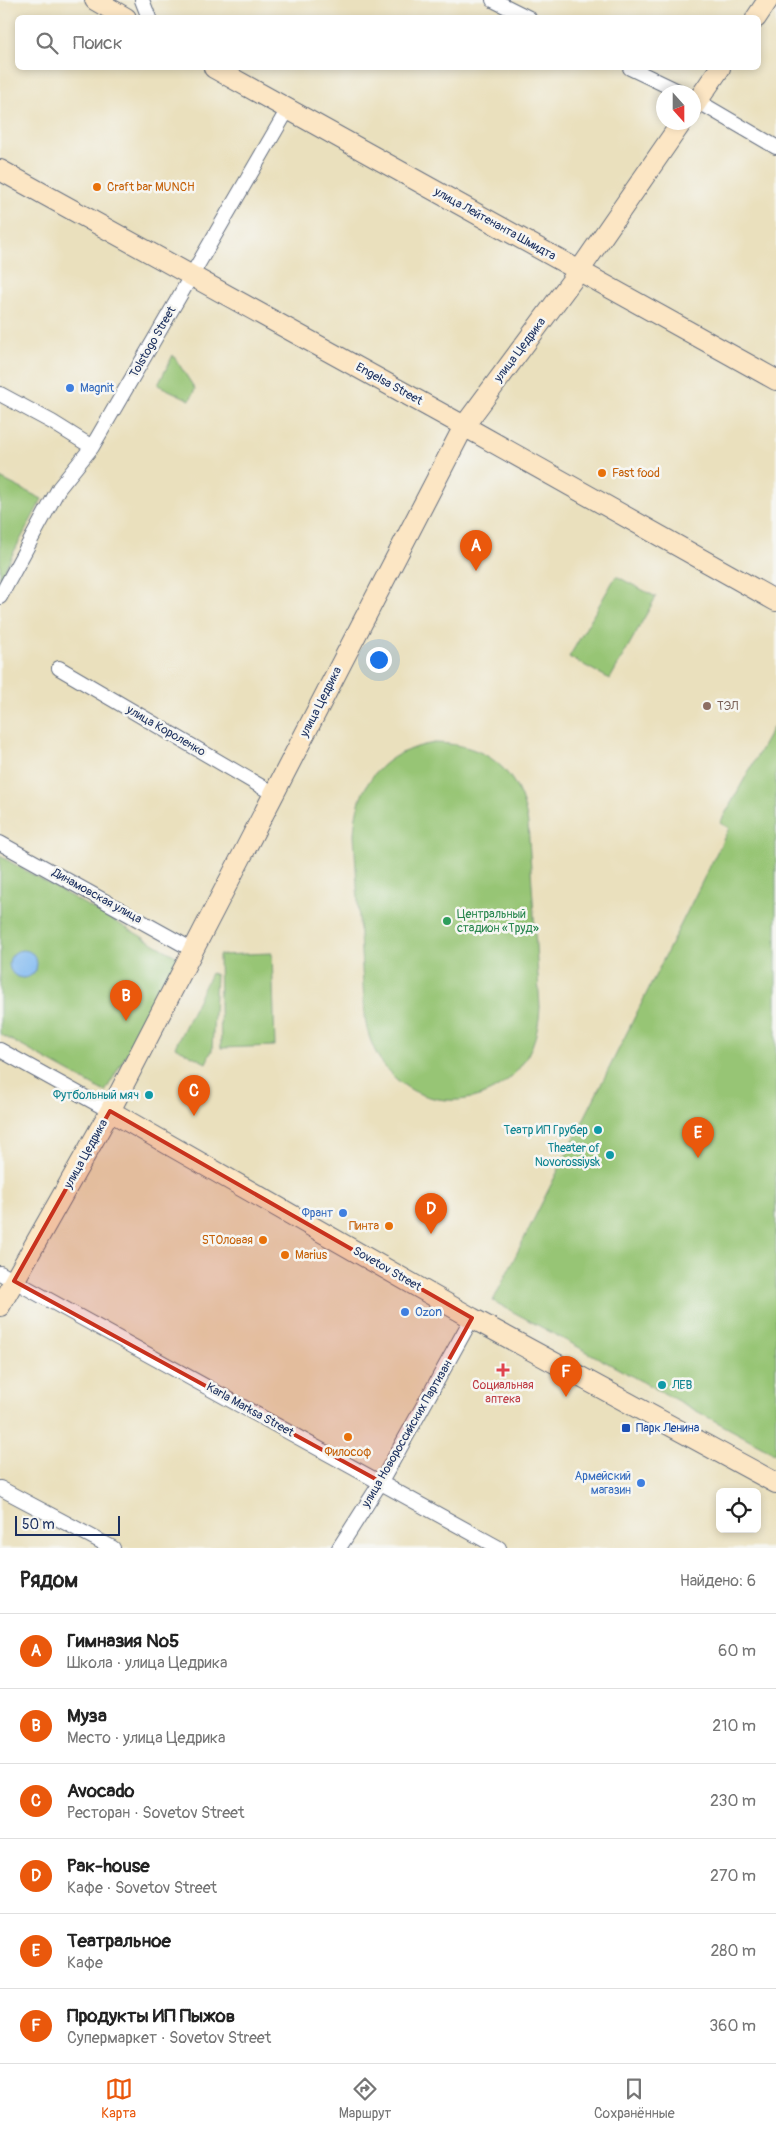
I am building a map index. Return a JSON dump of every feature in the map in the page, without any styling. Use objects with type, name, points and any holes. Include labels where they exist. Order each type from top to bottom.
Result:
[{"type":"street","points":[[95,0],[121,15]]},
{"type":"street","points":[[142,0],[147,15]]},
{"type":"street","points":[[493,0],[523,15]]},
{"type":"street","points":[[758,15],[768,0]]},
{"type":"street","name":"улица Лейтенанта Шмидта","points":[[218,70],[776,380]]},
{"type":"street","points":[[634,70],[662,85]]},
{"type":"street","points":[[701,89],[718,70]]},
{"type":"street","points":[[701,106],[776,148]]},
{"type":"street","name":"Tolstogo Street","points":[[0,597],[59,488],[92,447],[288,109]]},
{"type":"street","name":"улица Цедрика","points":[[0,1306],[7,1277],[110,1111],[464,426],[579,271],[676,130]]},
{"type":"street","name":"Engelsa Street","points":[[0,170],[776,601]]},
{"type":"street","points":[[0,394],[52,422],[92,447]]},
{"type":"street","name":"улица Короленко","points":[[59,668],[274,794]]},
{"type":"street","name":"Динамовская улица","points":[[0,843],[193,950]]},
{"type":"street","name":"Sovetov Street","points":[[0,1050],[472,1318],[776,1483]]},
{"type":"street","name":"Karla Marksa Street","points":[[7,1277],[499,1548]]},
{"type":"street","name":"улица Новороссийских Партизан","points":[[339,1548],[381,1482],[472,1318]]},
{"type":"street","points":[[0,1488],[112,1548]]},
{"type":"highlighted area","points":[[110,1111],[472,1318],[381,1482],[14,1281]]},
{"type":"green space","points":[[173,355],[195,389],[190,400],[158,385]]},
{"type":"green space","points":[[0,478],[42,499],[0,578]]},
{"type":"green space","points":[[616,576],[656,597],[610,679],[569,657]]},
{"type":"green space","points":[[776,722],[776,1454],[493,1301],[729,828],[720,823]]},
{"type":"green space","name":"Центральный стадион «Труд»","points":[[435,743],[471,749],[486,755],[509,775],[518,789],[528,824],[540,1007],[532,1046],[514,1074],[488,1093],[458,1100],[428,1097],[400,1082],[378,1056],[365,1019],[354,835],[360,800],[376,772],[387,762],[401,753]]},
{"type":"green space","points":[[0,856],[181,959],[105,1092],[0,1034]]},
{"type":"green space","points":[[272,953],[275,1046],[221,1048],[219,955]]},
{"type":"green space","points":[[211,973],[216,975],[212,1050],[206,1063],[175,1047]]},
{"type":"water","points":[[23,950],[33,954],[37,964],[33,974],[23,978],[13,974],[9,964],[13,954]]},
{"type":"place","name":"Craft bar MUNCH","points":[[97,187]]},
{"type":"place","name":"Magnit","points":[[70,388]]},
{"type":"place","name":"Fast food","points":[[602,473]]},
{"type":"place","name":"Гимназия №5","points":[[476,571]]},
{"type":"place","name":"ТЭЛ","points":[[707,706]]},
{"type":"place","name":"Центральный стадион «Труд»","points":[[447,921]]},
{"type":"place","name":"Муза","points":[[126,1021]]},
{"type":"place","name":"Футбольный мяч","points":[[149,1095]]},
{"type":"place","name":"Avocado","points":[[194,1116]]},
{"type":"place","name":"Театр ИП Грубер","points":[[598,1130]]},
{"type":"place","name":"Theater of Novorossiysk","points":[[610,1155]]},
{"type":"place","name":"Театральное","points":[[698,1158]]},
{"type":"place","name":"Франт","points":[[343,1213]]},
{"type":"place","name":"Пинта","points":[[389,1226]]},
{"type":"place","name":"Рак-house","points":[[431,1234]]},
{"type":"place","name":"STOловая","points":[[263,1240]]},
{"type":"place","name":"Marius","points":[[285,1255]]},
{"type":"place","name":"Ozon","points":[[405,1312]]},
{"type":"place","name":"Социальная аптека","points":[[503,1370]]},
{"type":"place","name":"ЛЕВ","points":[[662,1385]]},
{"type":"place","name":"Продукты ИП Пыжов","points":[[566,1397]]},
{"type":"place","name":"Парк Ленина","points":[[626,1428]]},
{"type":"place","name":"Философ","points":[[348,1437]]},
{"type":"place","name":"Армейский магазин","points":[[641,1483]]}]
